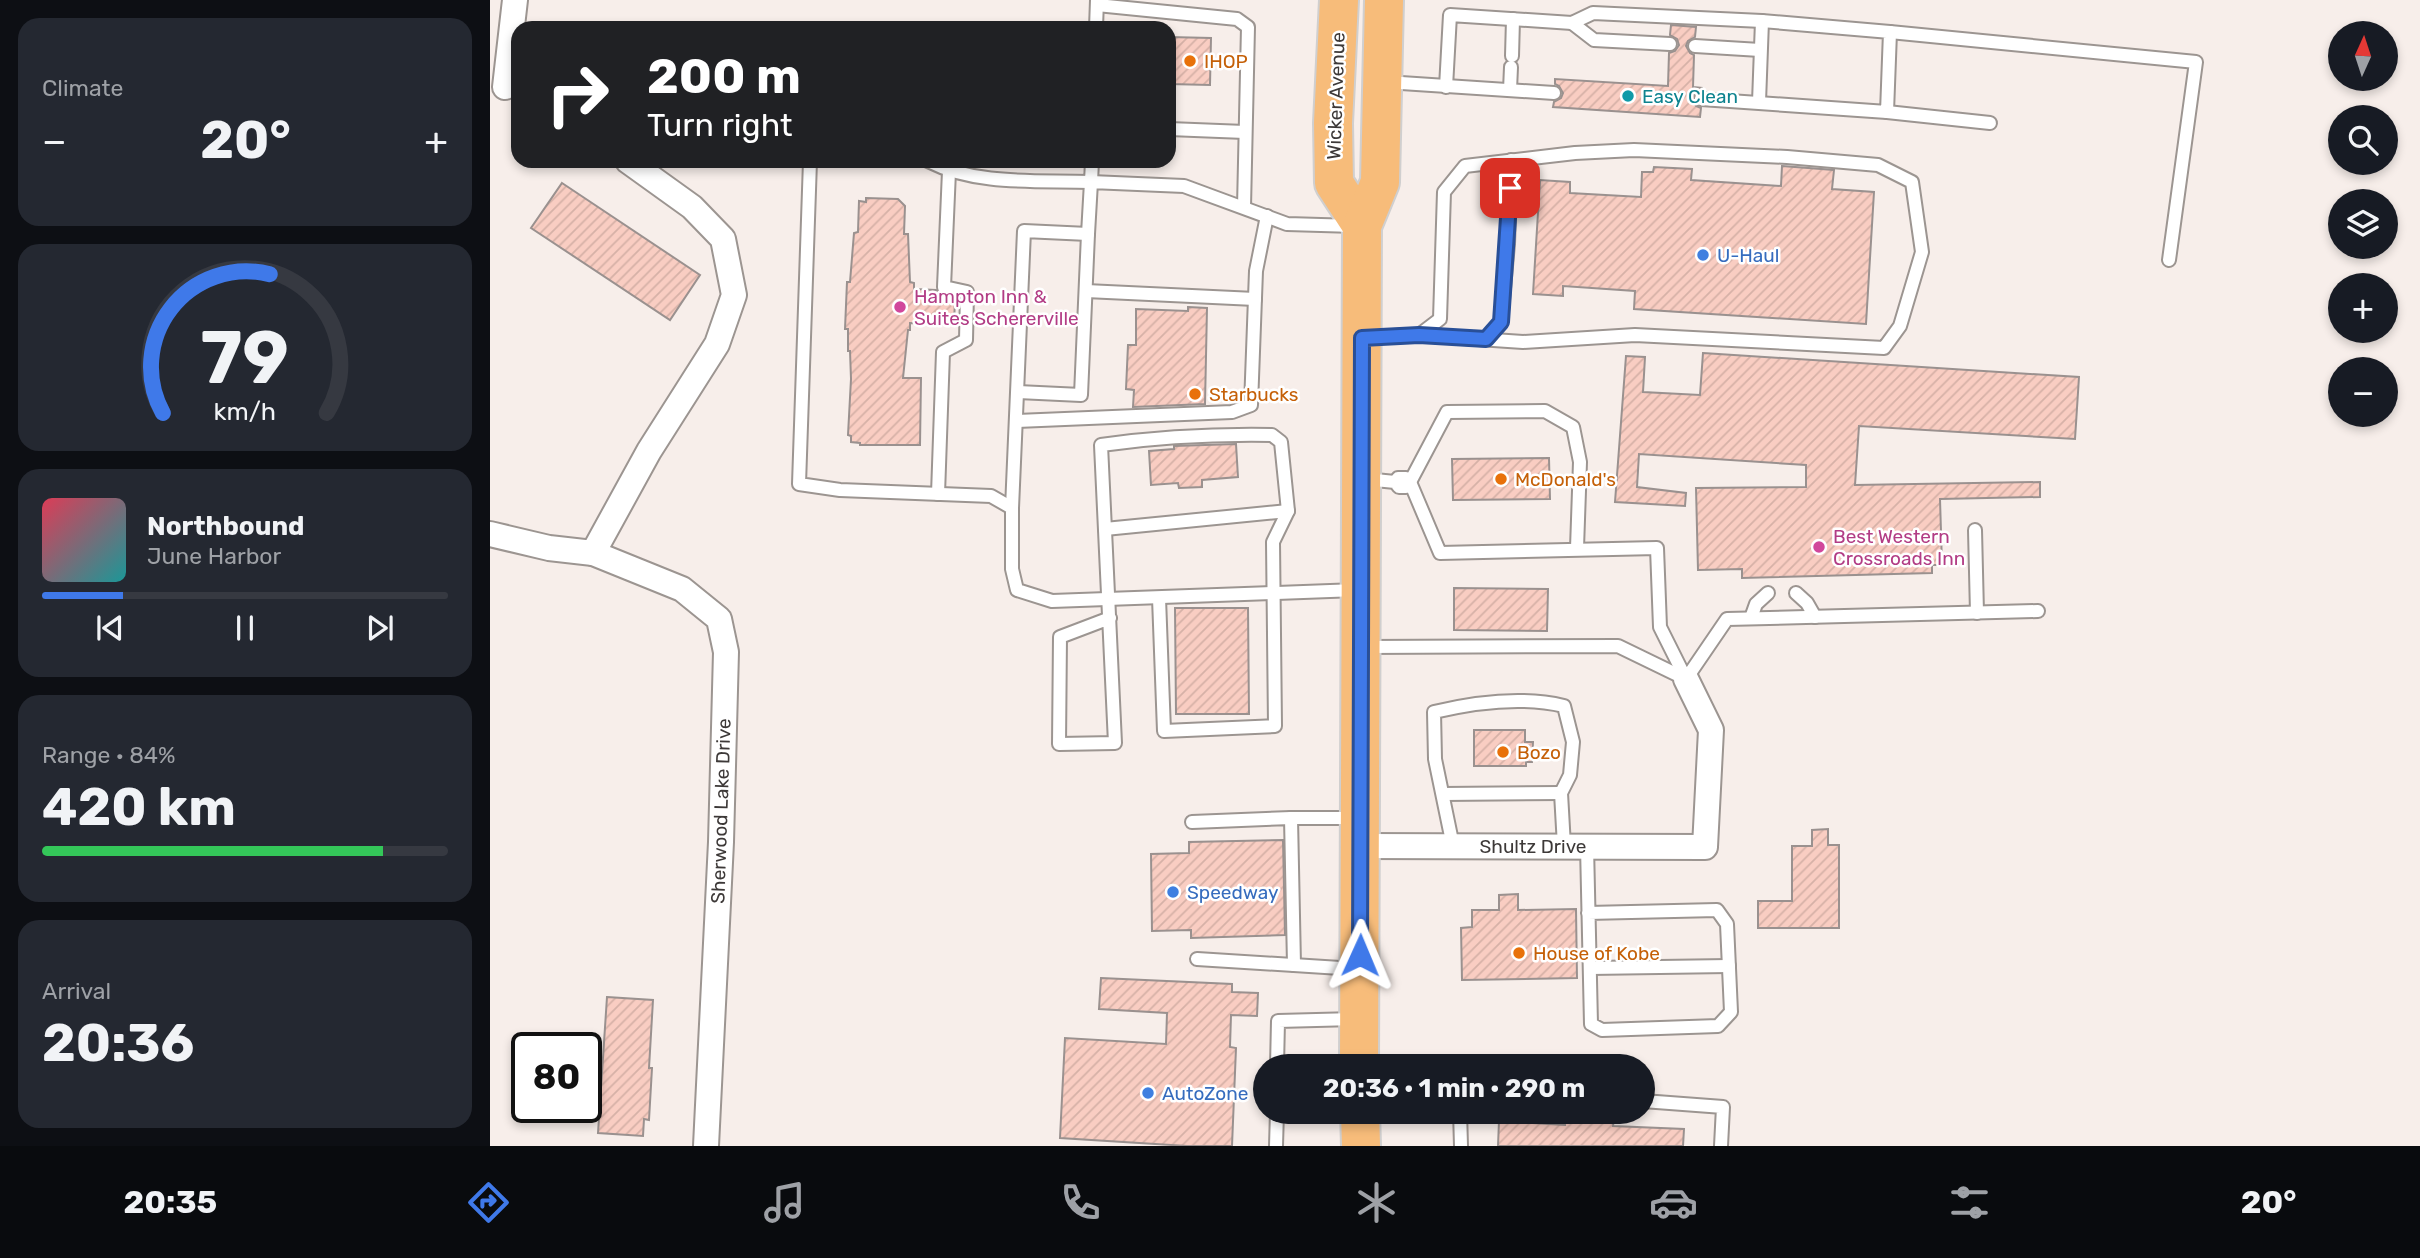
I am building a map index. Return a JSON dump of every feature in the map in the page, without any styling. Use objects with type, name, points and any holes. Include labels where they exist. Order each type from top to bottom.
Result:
[{"type":"highway","points":[[1359,1054],[1361,590],[1378,480],[1362,338],[1362,226],[1380,182],[1384,0]]},
{"type":"highway","points":[[1342,4],[1365,70],[1382,82]]},
{"type":"highway","name":"Wicker Avenue","points":[[1342,4],[1333,123],[1334,183],[1362,226]]},
{"type":"highway","points":[[1360,1124],[1361,1146]]},
{"type":"street","points":[[513,21],[515,0]]},
{"type":"street","points":[[504,94],[511,34]]},
{"type":"street","points":[[593,553],[649,451],[717,344],[734,295],[723,239],[692,207],[638,168]]},
{"type":"street","name":"Sherwood Lake Drive","points":[[490,534],[549,548],[593,553],[682,589],[719,619],[726,652],[721,842],[706,1146]]},
{"type":"street","name":"Shultz Drive","points":[[1361,832],[1453,846],[1705,846],[1711,730],[1686,679]]},
{"type":"lane","points":[[1446,87],[1451,0]]},
{"type":"lane","points":[[1096,21],[1097,2],[1237,19],[1248,27],[1244,207]]},
{"type":"lane","points":[[1450,16],[1572,23],[1593,13],[1762,21],[2196,62],[2169,260]]},
{"type":"lane","points":[[1510,90],[1513,19]]},
{"type":"lane","points":[[1759,102],[1762,21]]},
{"type":"lane","points":[[1572,23],[1594,40],[1670,44]]},
{"type":"lane","points":[[1887,112],[1889,32]]},
{"type":"lane","points":[[1695,46],[1760,50]]},
{"type":"lane","points":[[1382,82],[1554,93]]},
{"type":"lane","points":[[1701,99],[1887,112],[1990,123]]},
{"type":"lane","points":[[1176,130],[1245,132]]},
{"type":"lane","points":[[1362,338],[1419,335],[1523,342],[1635,335],[1884,348],[1900,326],[1922,252],[1912,182],[1878,166],[1787,157],[1634,150],[1575,153],[1465,166],[1444,192],[1440,319],[1419,335]]},
{"type":"lane","points":[[1486,339],[1501,322],[1508,244],[1511,160]]},
{"type":"lane","points":[[810,168],[799,484],[840,490],[991,496],[1012,508]]},
{"type":"lane","points":[[943,168],[974,177],[1184,186],[1287,224],[1362,226]]},
{"type":"lane","points":[[1018,393],[1081,395],[1092,168]]},
{"type":"lane","points":[[938,494],[943,352],[966,340],[967,292],[944,287],[949,171]]},
{"type":"lane","points":[[1017,421],[1232,412],[1251,405],[1256,271],[1266,216]]},
{"type":"lane","points":[[1088,234],[1024,232],[1012,508],[1012,569],[1017,590],[1052,601],[1361,590]]},
{"type":"lane","points":[[1086,291],[1255,299]]},
{"type":"lane","points":[[1378,480],[1406,487],[1447,412],[1545,411],[1573,427],[1580,462],[1577,548]]},
{"type":"lane","points":[[1110,618],[1060,637],[1059,744],[1115,743],[1110,618],[1101,445],[1197,435],[1272,435],[1281,442],[1288,511],[1273,542],[1275,726],[1164,731],[1158,598]]},
{"type":"lane","points":[[1410,482],[1440,553],[1657,548],[1660,627],[1686,679]]},
{"type":"lane","points":[[1105,529],[1288,511]]},
{"type":"lane","points":[[1975,530],[1977,613]]},
{"type":"lane","points":[[1751,618],[1756,604],[1768,593]]},
{"type":"lane","points":[[1796,593],[1807,603],[1815,617]]},
{"type":"lane","points":[[1686,679],[1727,619],[2038,611]]},
{"type":"lane","points":[[1361,647],[1618,646],[1686,679]]},
{"type":"lane","points":[[1453,846],[1435,760],[1434,712],[1471,703],[1544,701],[1564,706],[1573,742],[1570,775],[1561,793],[1576,846],[1588,914],[1591,1024],[1602,1030],[1718,1026],[1731,1012],[1727,924],[1717,910],[1588,914]]},
{"type":"lane","points":[[1443,794],[1561,793]]},
{"type":"lane","points":[[1291,818],[1294,965]]},
{"type":"lane","points":[[1192,822],[1291,818],[1361,832]]},
{"type":"lane","points":[[1197,959],[1360,969]]},
{"type":"lane","points":[[1590,968],[1728,966]]},
{"type":"lane","points":[[1277,1054],[1278,1021],[1360,1019]]},
{"type":"lane","points":[[1655,1102],[1723,1107],[1721,1146]]},
{"type":"lane","points":[[1276,1146],[1277,1124]]},
{"type":"lane","points":[[1460,1124],[1461,1146]]},
{"type":"building","name":"Easy Clean","points":[[1671,25],[1696,27],[1695,37],[1688,41],[1686,46],[1694,55],[1693,87],[1702,88],[1692,99],[1696,106],[1701,108],[1700,117],[1553,107],[1563,93],[1555,84],[1555,79],[1668,86],[1669,53],[1675,51],[1679,45],[1677,39],[1670,35]]},
{"type":"building","name":"IHOP","points":[[1176,37],[1211,38],[1210,85],[1176,84]]},
{"type":"building","name":"U-Haul","points":[[1782,166],[1834,170],[1832,189],[1874,192],[1866,324],[1634,309],[1635,291],[1563,286],[1563,296],[1533,294],[1540,180],[1570,182],[1570,193],[1641,197],[1642,172],[1653,172],[1654,167],[1692,169],[1691,180],[1781,186]]},
{"type":"building","points":[[562,183],[700,275],[670,320],[531,228]]},
{"type":"building","name":"Hampton Inn & Suites Schererville","points":[[866,198],[898,199],[905,206],[904,234],[908,234],[910,282],[914,283],[914,289],[936,290],[942,295],[955,298],[954,325],[910,323],[908,330],[903,378],[921,378],[920,445],[860,445],[851,442],[851,436],[848,435],[851,379],[848,329],[845,329],[847,282],[850,282],[854,233],[858,232],[859,201],[866,202]]},
{"type":"building","points":[[1188,307],[1207,308],[1205,404],[1133,407],[1134,390],[1126,389],[1128,345],[1136,345],[1136,309],[1188,311]]},
{"type":"building","points":[[1703,353],[2079,377],[2075,439],[1859,426],[1855,485],[2040,482],[2040,497],[1940,499],[1942,565],[1932,565],[1932,573],[1742,578],[1742,569],[1698,570],[1696,488],[1806,487],[1806,465],[1639,454],[1637,487],[1686,493],[1685,506],[1615,502],[1626,356],[1645,357],[1643,392],[1700,395]]},
{"type":"building","points":[[1236,444],[1238,477],[1202,480],[1202,487],[1179,488],[1178,483],[1151,485],[1149,451],[1174,449],[1174,446]]},
{"type":"building","name":"McDonald's","points":[[1549,458],[1550,499],[1453,500],[1452,459]]},
{"type":"building","points":[[1454,588],[1548,589],[1547,631],[1454,630]]},
{"type":"building","points":[[1175,608],[1248,608],[1249,714],[1176,714]]},
{"type":"building","name":"Bozo","points":[[1474,730],[1525,730],[1525,742],[1533,742],[1532,762],[1526,762],[1526,766],[1474,766]]},
{"type":"building","points":[[1828,829],[1828,845],[1839,845],[1839,928],[1758,928],[1758,901],[1792,901],[1792,846],[1812,846],[1812,830]]},
{"type":"building","name":"Speedway","points":[[1283,840],[1285,935],[1191,938],[1191,930],[1152,931],[1151,854],[1189,853],[1189,842]]},
{"type":"building","name":"House of Kobe","points":[[1518,894],[1518,910],[1576,909],[1577,978],[1462,980],[1461,928],[1472,927],[1472,910],[1499,910],[1499,895]]},
{"type":"building","name":"AutoZone","points":[[1101,978],[1232,984],[1232,992],[1258,993],[1257,1016],[1231,1015],[1230,1047],[1236,1048],[1232,1146],[1060,1138],[1065,1038],[1166,1044],[1167,1013],[1099,1009]]},
{"type":"building","points":[[607,997],[653,1000],[649,1120],[644,1119],[643,1136],[598,1133],[599,1123],[602,1123]]},
{"type":"building","points":[[1499,1124],[1613,1124],[1684,1129],[1683,1146],[1498,1146]]},
{"type":"place","name":"IHOP","points":[[1190,61]]},
{"type":"place","name":"Easy Clean","points":[[1628,96]]},
{"type":"place","name":"U-Haul","points":[[1703,255]]},
{"type":"place","name":"Hampton Inn & Suites Schererville","points":[[900,307]]},
{"type":"place","name":"Starbucks","points":[[1195,394]]},
{"type":"place","name":"McDonald's","points":[[1501,479]]},
{"type":"place","name":"Best Western Crossroads Inn","points":[[1819,547]]},
{"type":"place","name":"Bozo","points":[[1503,752]]},
{"type":"place","name":"Speedway","points":[[1173,892]]},
{"type":"place","name":"House of Kobe","points":[[1519,953]]},
{"type":"place","name":"AutoZone","points":[[1148,1093]]},
{"type":"route","points":[[1360,955],[1362,338],[1419,335],[1486,339],[1501,322],[1510,188]]}]
